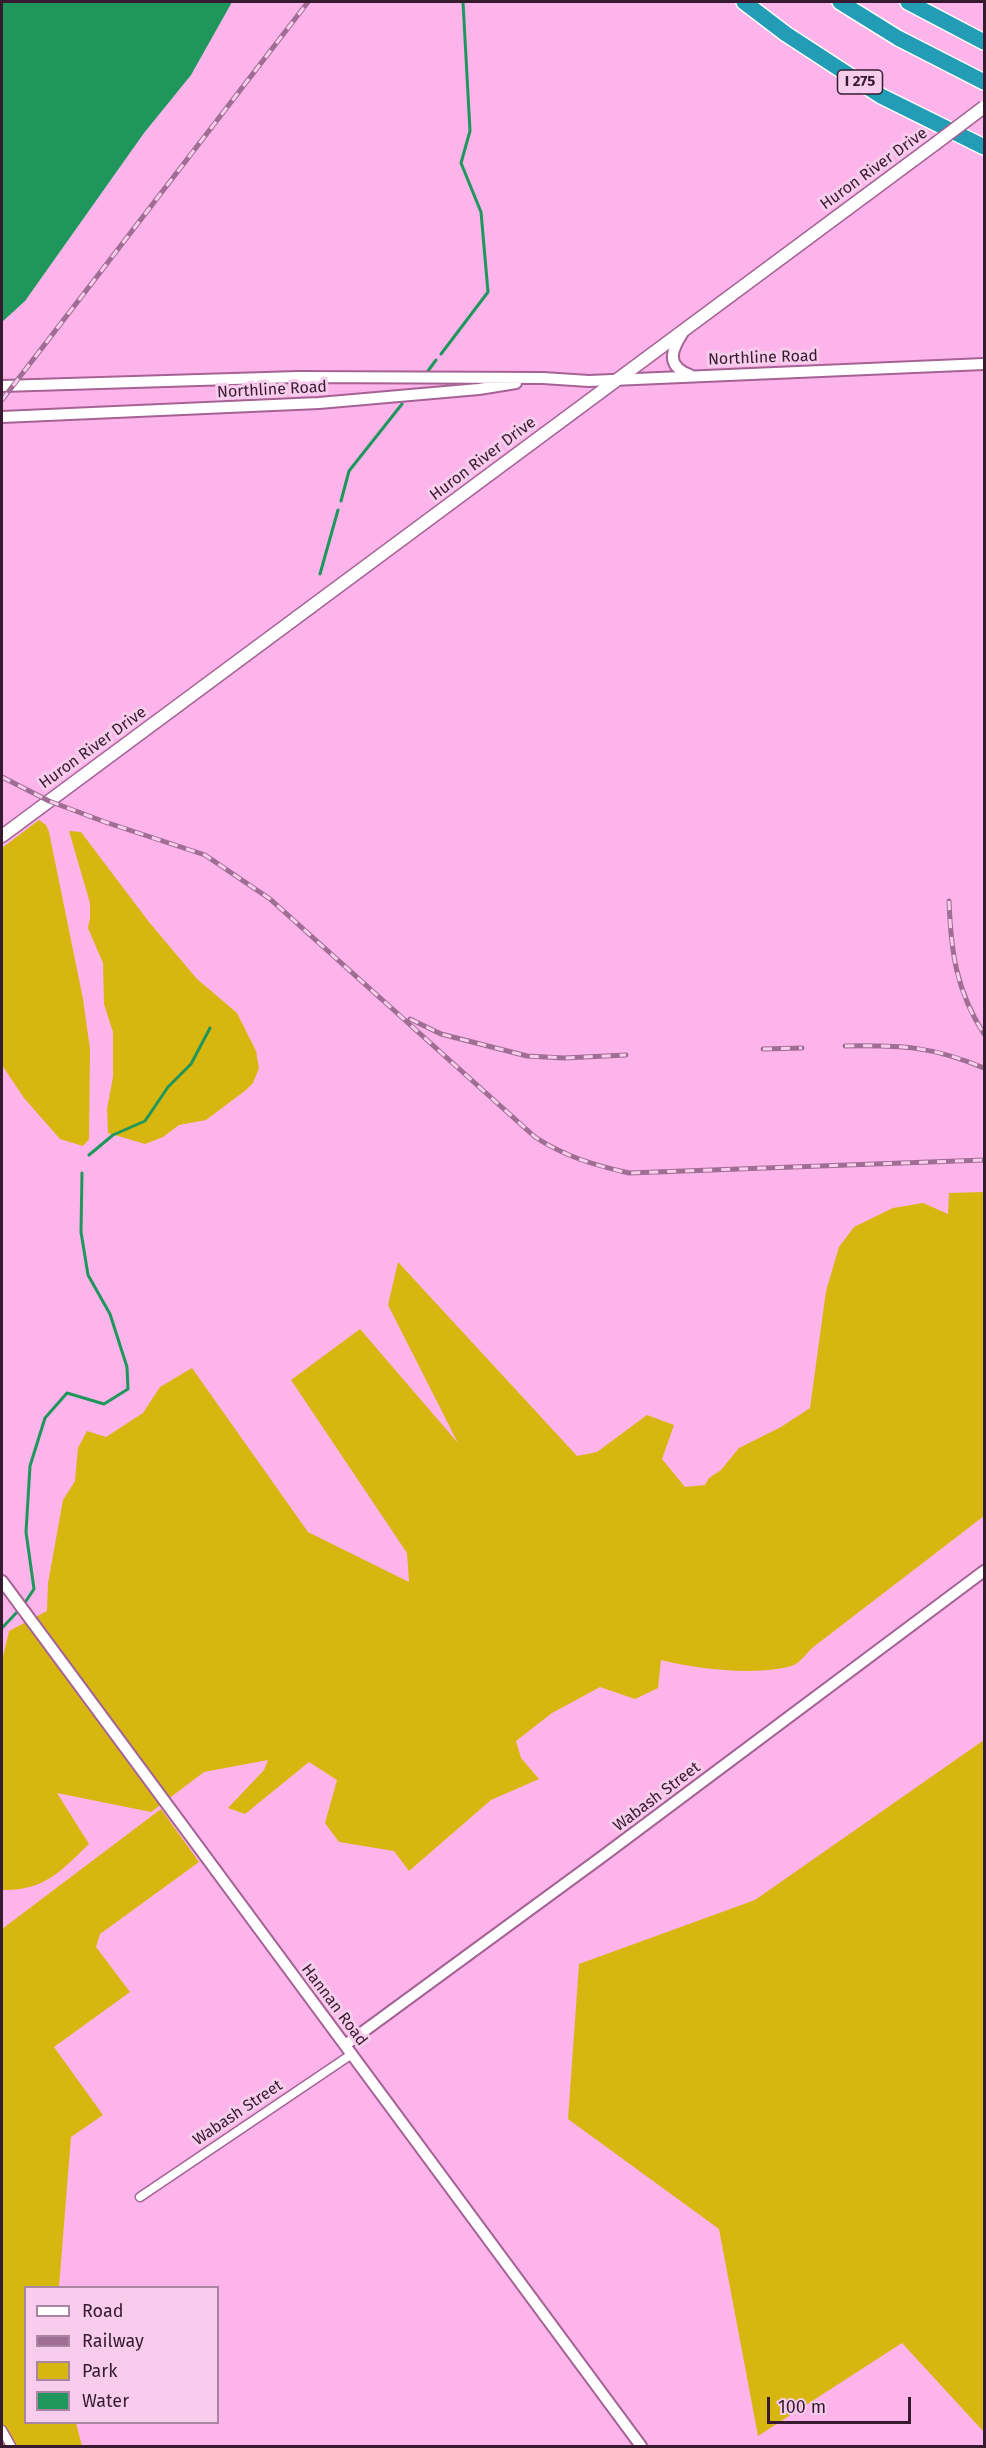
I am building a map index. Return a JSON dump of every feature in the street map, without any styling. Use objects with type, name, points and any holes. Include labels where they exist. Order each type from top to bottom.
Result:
[{"type":"highway","name":"I 275","points":[[744,2],[786,34],[881,96],[984,147]]},
{"type":"highway","points":[[840,2],[898,38],[984,82]]},
{"type":"highway","points":[[908,2],[984,42]]},
{"type":"highway","points":[[923,2],[947,15],[964,32]]},
{"type":"main road","name":"Huron River Drive","points":[[2,836],[984,107]]},
{"type":"street","points":[[686,328],[673,349],[672,358],[680,370],[693,377]]},
{"type":"street","name":"Northline Road","points":[[2,386],[298,377],[543,378],[589,381],[984,364]]},
{"type":"street","name":"Northline Road","points":[[2,417],[319,403],[479,389],[543,378]]},
{"type":"street","name":"Wabash Street","points":[[140,2197],[349,2050],[984,1571]]},
{"type":"street","name":"Hannan Road","points":[[2,1581],[641,2446]]},
{"type":"street","points":[[2,2430],[11,2446]]},
{"type":"green space","points":[[39,820],[46,825],[49,832],[83,999],[90,1049],[89,1139],[83,1146],[60,1139],[24,1098],[2,1065],[2,848]]},
{"type":"green space","points":[[69,831],[81,832],[149,922],[197,979],[237,1013],[256,1051],[259,1068],[253,1083],[246,1090],[206,1120],[179,1125],[163,1137],[145,1144],[108,1133],[107,1109],[113,1077],[113,1032],[104,1004],[103,963],[88,928],[90,903]]},
{"type":"green space","points":[[984,1192],[984,1516],[812,1648],[797,1663],[777,1669],[744,1671],[691,1666],[661,1660],[658,1688],[635,1699],[600,1687],[552,1713],[516,1741],[521,1758],[539,1779],[491,1800],[409,1871],[394,1851],[339,1842],[325,1823],[337,1780],[309,1762],[245,1814],[228,1808],[264,1770],[268,1760],[204,1772],[151,1812],[57,1793],[89,1844],[70,1863],[41,1883],[29,1887],[2,1890],[2,1661],[9,1631],[47,1611],[48,1583],[63,1500],[75,1481],[78,1448],[87,1431],[106,1437],[143,1413],[160,1387],[192,1368],[308,1532],[409,1582],[407,1553],[291,1380],[360,1329],[458,1443],[388,1305],[398,1262],[577,1456],[597,1452],[647,1415],[674,1425],[662,1459],[685,1487],[705,1485],[739,1448],[781,1427],[810,1408],[826,1291],[839,1247],[854,1227],[893,1208],[923,1203],[948,1214],[949,1193]]},
{"type":"green space","points":[[984,1740],[984,2432],[902,2343],[758,2436],[719,2229],[568,2119],[579,1964],[755,1900]]},
{"type":"green space","points":[[161,1809],[199,1862],[100,1934],[96,1947],[130,1992],[54,2047],[103,2115],[71,2137],[59,2286],[24,2286],[24,2424],[76,2424],[82,2446],[2,2446],[2,1929]]},
{"type":"water","points":[[2,2],[232,2],[191,75],[144,133],[25,301],[2,322]]},
{"type":"waterway","points":[[441,354],[488,292],[481,212],[461,163],[470,131],[463,2]]},
{"type":"waterway","points":[[425,375],[436,360]]},
{"type":"waterway","points":[[341,501],[349,471],[402,404]]},
{"type":"waterway","points":[[320,574],[338,510]]},
{"type":"waterway","points":[[89,1155],[113,1135],[145,1121],[168,1087],[191,1064],[210,1028]]},
{"type":"waterway","points":[[24,1604],[34,1589],[26,1532],[30,1466],[45,1418],[67,1393],[104,1404],[128,1389],[127,1367],[110,1314],[88,1275],[81,1232],[82,1173]]},
{"type":"waterway","points":[[2,1628],[20,1609]]},
{"type":"railway","points":[[2,400],[308,2]]},
{"type":"railway","points":[[2,777],[49,801],[205,855],[270,899],[535,1137],[569,1155],[629,1173],[984,1160]]},
{"type":"railway","points":[[949,901],[951,937],[961,986],[984,1034]]},
{"type":"railway","points":[[410,1019],[441,1034],[527,1056],[564,1058],[626,1055]]},
{"type":"railway","points":[[845,1046],[916,1048],[948,1055],[984,1068]]},
{"type":"railway","points":[[763,1049],[802,1048]]}]
